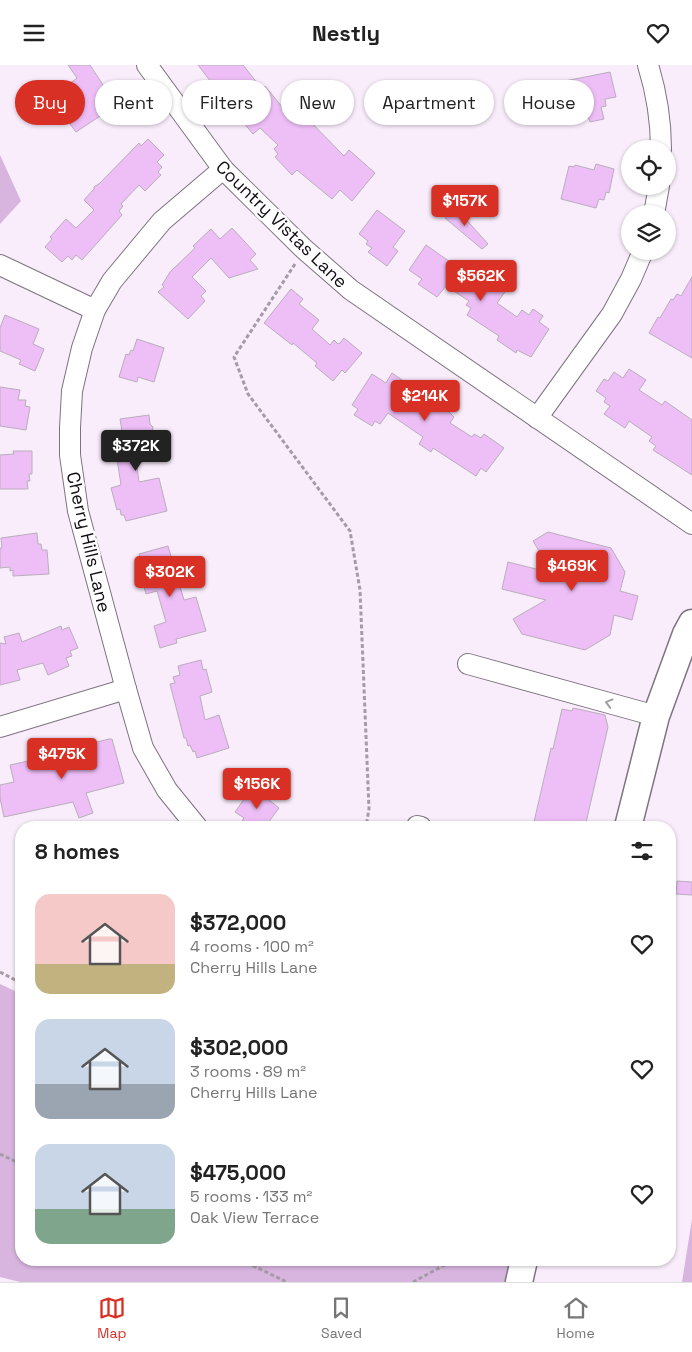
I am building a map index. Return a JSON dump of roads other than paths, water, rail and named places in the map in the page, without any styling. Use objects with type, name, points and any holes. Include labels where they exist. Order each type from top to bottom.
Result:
[{"type":"main road","points":[[630,821],[656,715],[686,634],[692,623]]},
{"type":"main road","points":[[519,1282],[523,1266]]},
{"type":"street","name":"Country Vistas Lane","points":[[147,65],[223,169],[304,249],[350,290],[692,524]]},
{"type":"street","points":[[648,65],[656,101],[660,140]]},
{"type":"street","name":"Cherry Hills Lane","points":[[192,821],[167,790],[143,748],[126,689],[78,511],[70,455],[72,391],[82,348],[95,310],[112,281],[162,221],[223,169]]},
{"type":"street","points":[[538,418],[612,314],[639,260]]},
{"type":"street","points":[[0,265],[95,310]]},
{"type":"street","points":[[468,664],[656,715]]},
{"type":"street","points":[[0,727],[126,689]]}]
